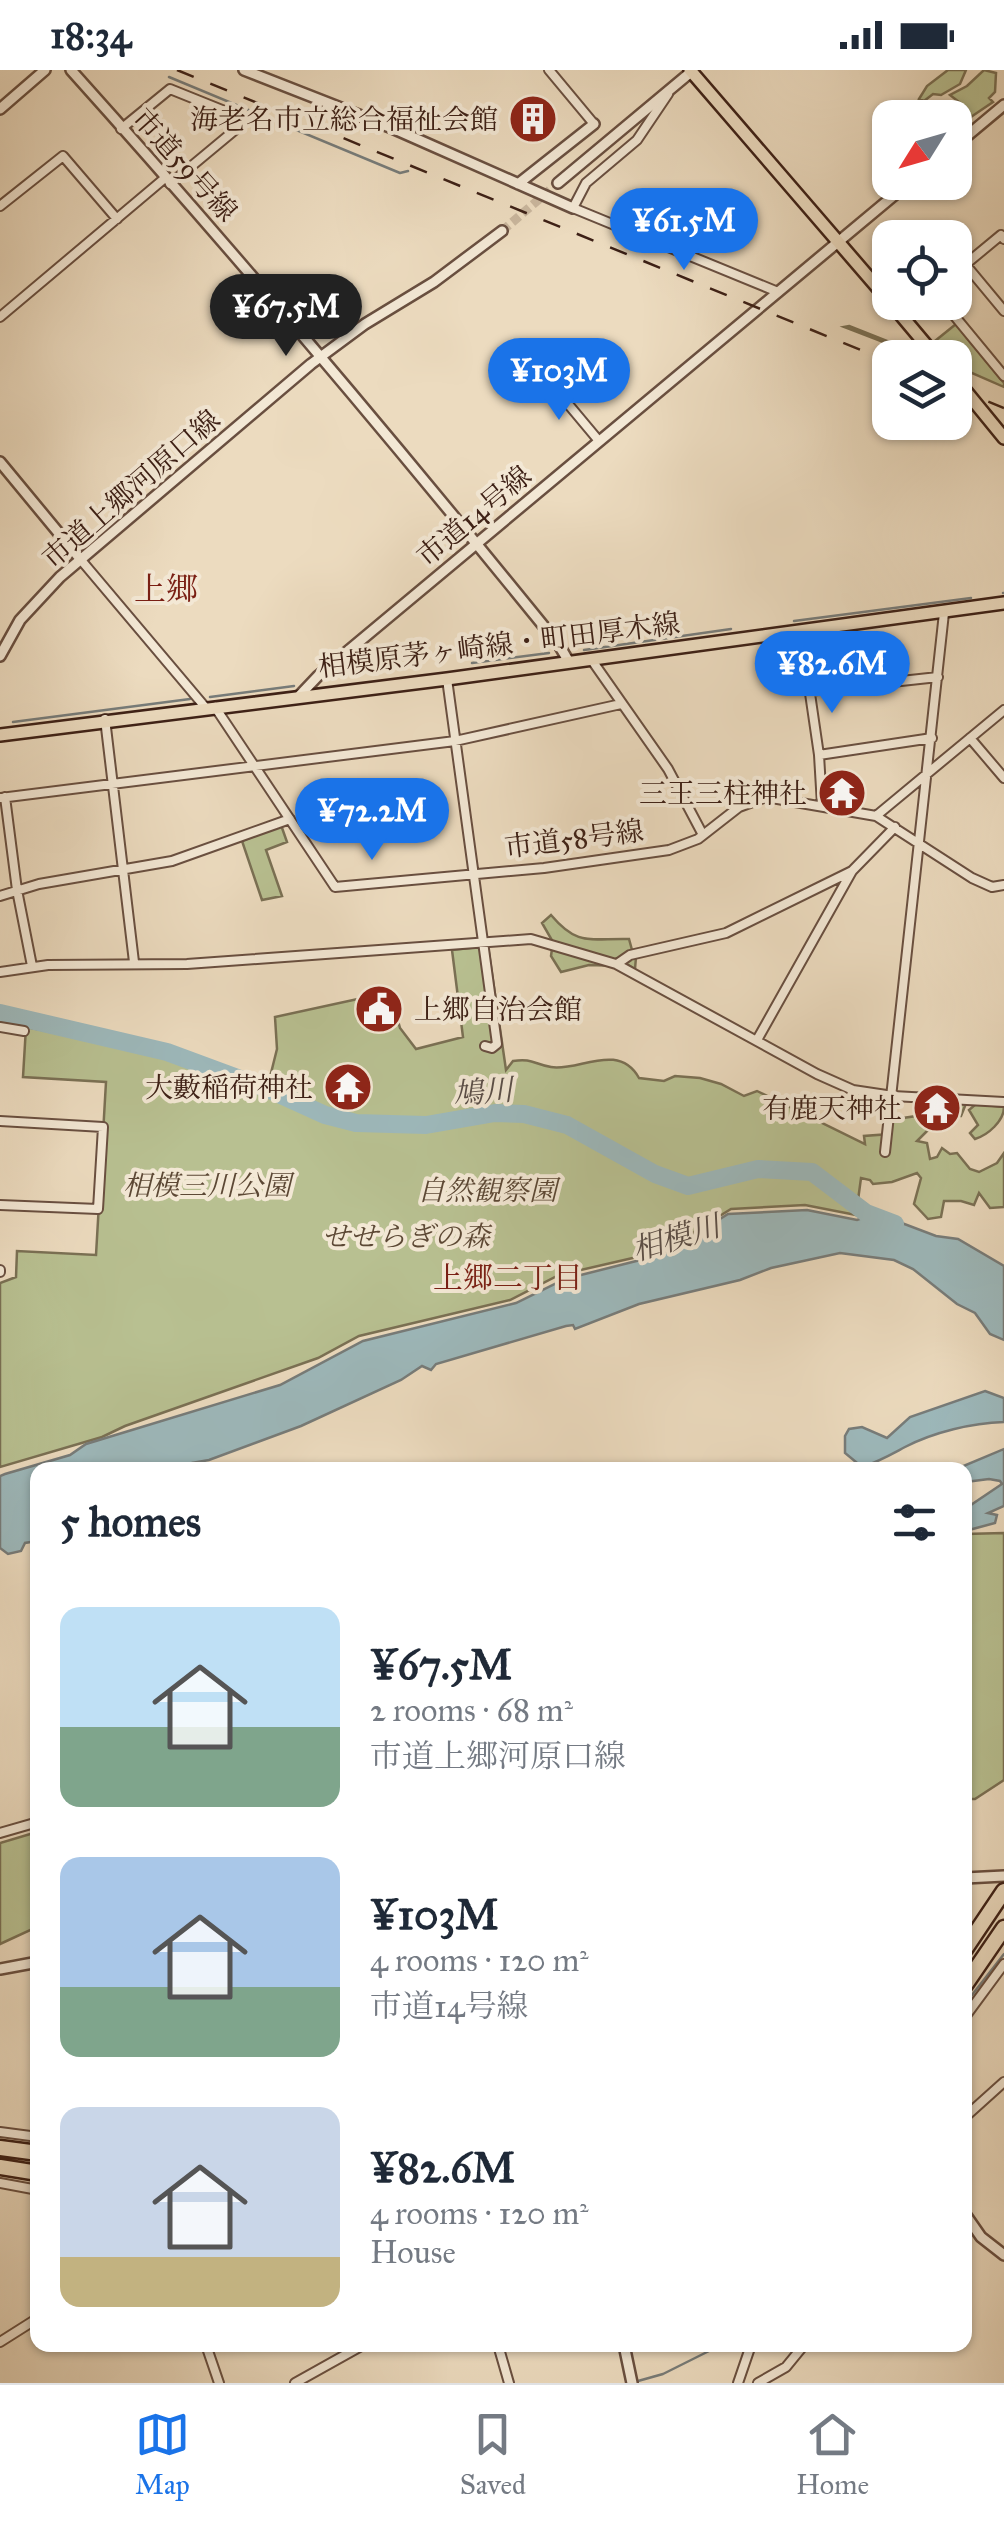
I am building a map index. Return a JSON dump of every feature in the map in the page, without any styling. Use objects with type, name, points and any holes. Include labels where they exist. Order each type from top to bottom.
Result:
[{"type":"highway","points":[[972,1939],[1004,1891]]},
{"type":"highway","points":[[972,1975],[1004,1928]]},
{"type":"highway","points":[[0,2148],[30,2152]]},
{"type":"highway","points":[[0,2167],[30,2172]]},
{"type":"main road","points":[[690,71],[872,281]]},
{"type":"main road","points":[[905,320],[923,340]]},
{"type":"main road","points":[[972,399],[1004,438]]},
{"type":"main road","name":"相模原茅ヶ崎線・町田厚木線","points":[[0,734],[447,679],[1004,603]]},
{"type":"street","points":[[0,109],[45,70]]},
{"type":"street","name":"市道59号線","points":[[71,70],[320,356],[477,543],[569,662]]},
{"type":"street","points":[[244,70],[392,128],[603,221],[778,292]]},
{"type":"street","points":[[518,184],[594,124],[550,70]]},
{"type":"street","points":[[558,184],[690,71]]},
{"type":"street","points":[[573,208],[592,177],[637,140],[674,86]]},
{"type":"street","points":[[0,317],[117,219],[247,120],[170,89],[121,129]]},
{"type":"street","points":[[972,132],[1004,105]]},
{"type":"street","points":[[0,206],[63,156],[117,219]]},
{"type":"street","name":"市道14号線","points":[[300,695],[888,200]]},
{"type":"street","name":"市道上郷河原口線","points":[[0,656],[20,620],[81,560],[320,356],[434,282],[502,230]]},
{"type":"street","points":[[972,258],[1000,235],[1004,239]]},
{"type":"street","points":[[972,272],[1004,311]]},
{"type":"street","points":[[958,320],[1004,376]]},
{"type":"street","points":[[548,380],[599,441]]},
{"type":"street","points":[[0,462],[209,706],[290,819],[184,858],[0,896]]},
{"type":"street","points":[[885,1152],[944,613]]},
{"type":"street","points":[[801,632],[819,755],[822,806]]},
{"type":"street","points":[[591,659],[668,770],[703,835]]},
{"type":"street","points":[[809,691],[938,676]]},
{"type":"street","points":[[447,679],[496,1044],[492,1048],[485,1046]]},
{"type":"street","points":[[32,966],[2,798],[455,741],[622,704]]},
{"type":"street","points":[[876,816],[1004,710]]},
{"type":"street","points":[[105,719],[134,962]]},
{"type":"street","points":[[819,755],[932,738]]},
{"type":"street","points":[[970,738],[1004,778]]},
{"type":"street","name":"市道58号線","points":[[290,819],[336,887],[544,868],[669,850],[703,835],[734,810],[754,800],[781,798],[876,816],[988,886],[1004,885]]},
{"type":"street","points":[[757,1040],[852,871],[896,827]]},
{"type":"street","points":[[616,964],[630,955],[726,933],[852,871]]},
{"type":"street","points":[[0,972],[32,966],[212,962],[481,941],[542,941],[573,954],[616,964],[838,1084],[868,1094],[1004,1102]]},
{"type":"street","points":[[0,1027],[24,1031]]},
{"type":"street","points":[[0,1121],[103,1126],[98,1209],[0,1204]]},
{"type":"street","points":[[0,1834],[30,1825]]},
{"type":"street","points":[[972,1878],[1004,1876]]},
{"type":"street","points":[[0,1970],[30,1964]]},
{"type":"street","points":[[972,2008],[1004,1964]]},
{"type":"street","points":[[972,2111],[1004,2082]]},
{"type":"street","points":[[0,2132],[30,2136]]},
{"type":"street","points":[[0,2183],[30,2189]]},
{"type":"street","points":[[972,2224],[981,2238],[1004,2255]]},
{"type":"street","points":[[0,2342],[30,2323]]},
{"type":"street","points":[[208,2352],[219,2383]]},
{"type":"street","points":[[295,2383],[350,2352]]},
{"type":"street","points":[[500,2352],[509,2383]]},
{"type":"street","points":[[625,2352],[632,2383]]},
{"type":"street","points":[[738,2383],[749,2352]]},
{"type":"street","points":[[758,2383],[786,2367],[798,2352]]},
{"type":"green space","points":[[948,70],[966,70],[960,84],[941,95],[919,99],[927,86]]},
{"type":"green space","points":[[984,70],[996,73],[995,92],[989,98],[993,102],[972,116],[972,100],[956,100],[950,95]]},
{"type":"green space","points":[[956,324],[969,340],[936,340]]},
{"type":"green space","points":[[849,326],[884,340],[878,340],[844,327]]},
{"type":"green space","points":[[972,344],[1004,383],[1004,387],[972,373]]},
{"type":"green space","points":[[858,785],[861,809],[828,805],[827,790]]},
{"type":"green space","points":[[281,825],[287,842],[266,850],[282,896],[262,900],[242,841]]},
{"type":"green space","points":[[551,915],[569,932],[586,939],[629,939],[632,950],[628,957],[636,957],[635,969],[625,963],[589,965],[561,972],[551,956],[553,942],[542,923]]},
{"type":"green space","points":[[488,946],[506,1070],[519,1060],[551,1067],[620,1061],[639,1078],[700,1078],[744,1096],[757,1091],[865,1144],[864,1136],[890,1134],[896,1119],[930,1114],[937,1100],[963,1102],[961,1116],[946,1112],[917,1141],[927,1143],[930,1159],[937,1157],[942,1148],[950,1154],[957,1153],[970,1169],[979,1172],[997,1163],[1004,1153],[1004,1207],[990,1208],[979,1193],[974,1205],[944,1201],[941,1217],[928,1219],[914,1204],[921,1178],[917,1173],[873,1184],[861,1178],[856,1215],[805,1205],[731,1209],[663,1251],[559,1275],[510,1300],[359,1336],[318,1358],[102,1437],[0,1467],[0,1283],[16,1277],[17,1251],[96,1255],[106,1082],[23,1077],[26,1027],[134,1048],[266,1093],[277,1049],[275,1017],[390,992],[400,1028],[416,1049],[463,1037],[452,950]]},
{"type":"green space","points":[[976,1104],[1004,1107],[994,1127],[975,1139],[970,1133],[978,1125],[969,1110]]},
{"type":"green space","points":[[1004,1533],[1004,1780],[975,1799],[972,1799],[972,1534]]},
{"type":"green space","points":[[30,1834],[30,1930],[0,1944],[0,1843]]},
{"type":"water","points":[[807,1210],[857,1220],[886,1217],[936,1236],[958,1239],[1004,1266],[1004,1340],[990,1334],[975,1313],[957,1304],[913,1269],[894,1260],[840,1253],[639,1304],[575,1329],[573,1325],[566,1326],[436,1364],[431,1370],[422,1366],[401,1380],[301,1426],[209,1460],[47,1462],[70,1455],[86,1444],[280,1385],[363,1341],[516,1303],[565,1279],[664,1254],[728,1214]]},
{"type":"water","points":[[985,1391],[1004,1398],[1004,1422],[941,1433],[876,1462],[856,1462],[845,1453],[849,1429],[862,1427],[887,1438],[910,1417]]},
{"type":"water","points":[[1004,1449],[1004,1506],[988,1513],[997,1515],[995,1523],[972,1529],[972,1504],[1002,1484],[989,1479],[972,1481],[972,1462]]},
{"type":"water","points":[[30,1467],[30,1542],[21,1551],[8,1554],[0,1548],[0,1476]]},
{"type":"waterway","points":[[169,77],[400,173],[408,171]]},
{"type":"waterway","points":[[794,621],[971,598]]},
{"type":"waterway","points":[[584,650],[731,629]]},
{"type":"waterway","points":[[472,663],[549,653]]},
{"type":"waterway","points":[[210,697],[294,686]]},
{"type":"waterway","points":[[13,722],[190,699]]},
{"type":"waterway","name":"鳩川","points":[[0,1013],[167,1052],[325,1115],[356,1123],[426,1125],[495,1113],[524,1114],[567,1125],[655,1174],[688,1186],[758,1169],[812,1172],[866,1213],[895,1224]]},
{"type":"waterway","points":[[972,1995],[1004,1954]]},
{"type":"waterway","points":[[638,2381],[663,2374],[707,2352]]},
{"type":"tunnel","points":[[502,231],[558,183]]},
{"type":"railway","points":[[177,70],[872,355]]},
{"type":"railway","points":[[972,395],[1004,408]]},
{"type":"place","name":"海老名市立総合福祉会館","points":[[533,119]]},
{"type":"place","name":"三王三柱神社","points":[[842,793]]},
{"type":"place","name":"上郷自治会館","points":[[379,1009]]},
{"type":"place","name":"大藪稲荷神社","points":[[348,1087]]},
{"type":"place","name":"有鹿天神社","points":[[937,1108]]},
{"type":"district","name":"上郷","points":[[166,589]]},
{"type":"district","name":"上郷二丁目","points":[[508,1278]]},
{"type":"park label","name":"相模三川公園","points":[[207,1185]]},
{"type":"park label","name":"自然観察園","points":[[487,1190]]},
{"type":"park label","name":"せせらぎの森","points":[[406,1236]]},
{"type":"water label","name":"相模川","points":[[676,1238]]}]
